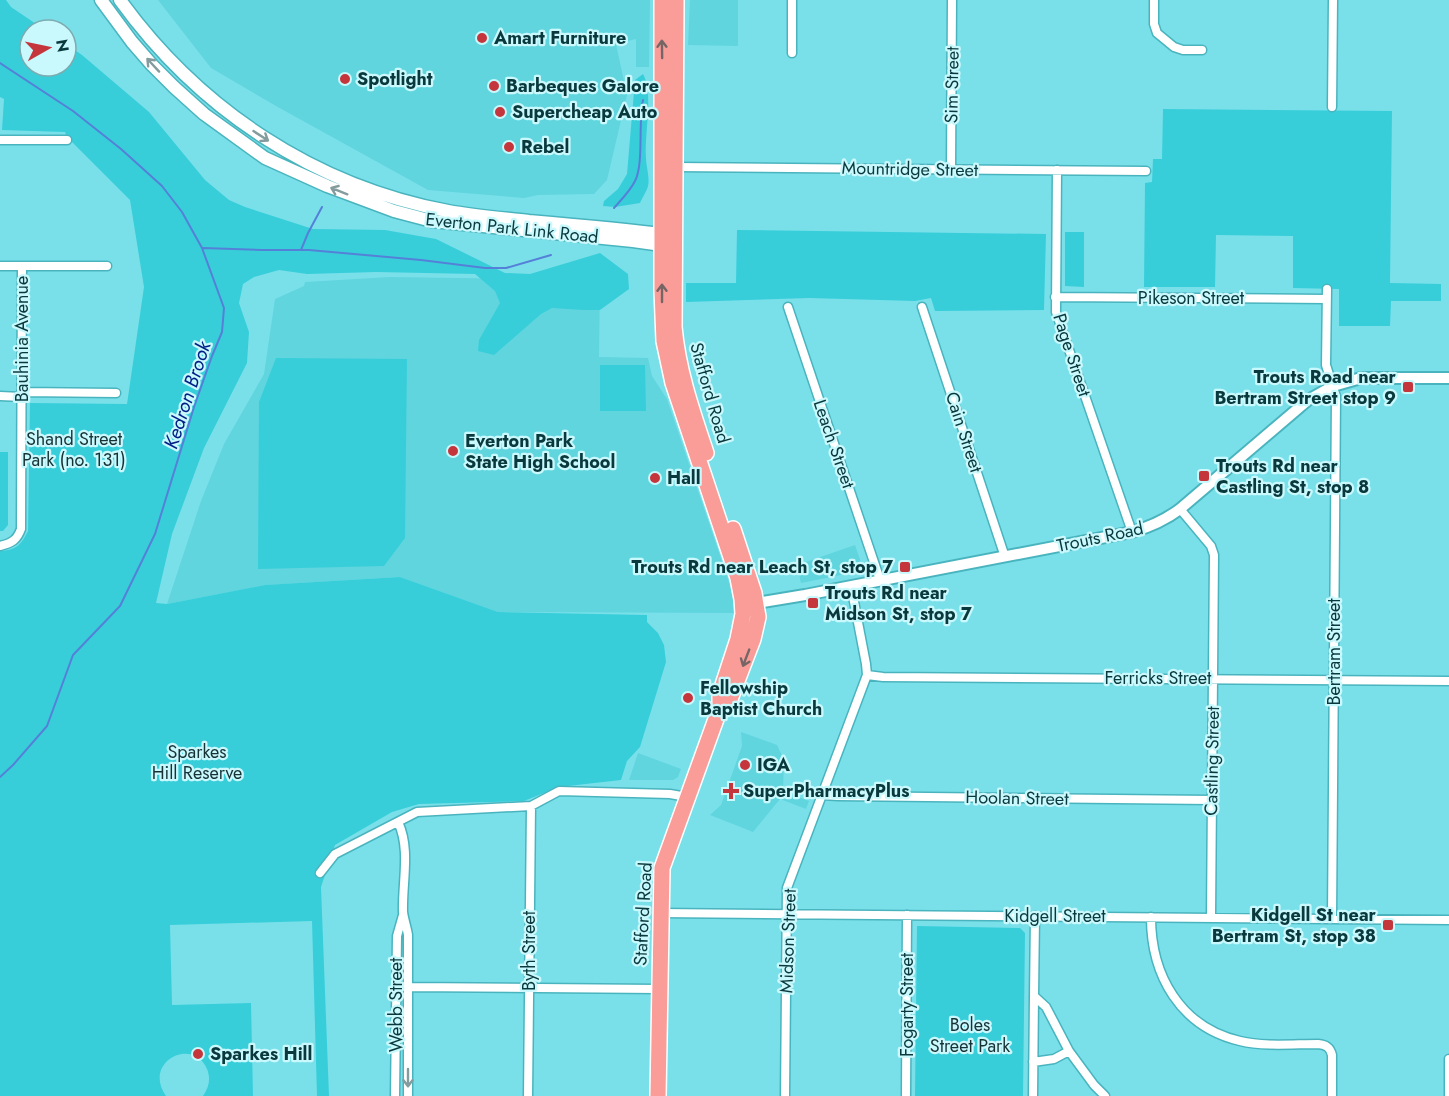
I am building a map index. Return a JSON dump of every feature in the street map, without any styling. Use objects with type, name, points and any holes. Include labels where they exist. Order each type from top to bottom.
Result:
[{"type":"highway","name":"Stafford Road","points":[[658,1096],[660,913],[663,862],[720,708],[730,699],[753,639],[758,617],[749,604],[683,379],[677,351],[668,240],[663,122],[662,0]]},
{"type":"highway","name":"Stafford Road","points":[[668,240],[675,167],[676,0]]},
{"type":"main road","name":"Everton Park Link Road","points":[[101,0],[132,42],[174,87],[216,124],[266,158],[346,194],[394,211],[432,220],[633,241],[668,240]]},
{"type":"main road","name":"Everton Park Link Road","points":[[120,0],[156,46],[213,102],[282,150],[330,175],[402,201],[449,212],[668,240]]},
{"type":"street","points":[[792,0],[792,53]]},
{"type":"street","name":"Sim Street","points":[[951,169],[952,0]]},
{"type":"street","points":[[1154,0],[1154,24],[1157,33],[1174,47],[1184,50],[1202,50]]},
{"type":"street","points":[[1332,107],[1333,0]]},
{"type":"street","points":[[0,140],[67,140]]},
{"type":"street","name":"Mountridge Street","points":[[675,167],[1146,171]]},
{"type":"street","name":"Page Street","points":[[1057,170],[1055,297],[1058,319],[1132,532]]},
{"type":"street","points":[[0,266],[107,266]]},
{"type":"street","name":"Bauhinia Avenue","points":[[1,546],[12,543],[18,537],[21,529],[22,266]]},
{"type":"street","name":"Pikeson Street","points":[[1055,297],[1327,294]]},
{"type":"street","name":"Bertram Street","points":[[1327,294],[1326,365],[1336,397],[1332,918]]},
{"type":"street","name":"Leach Street","points":[[788,307],[880,580]]},
{"type":"street","name":"Cain Street","points":[[922,307],[1005,557]]},
{"type":"street","name":"Trouts Road","points":[[749,604],[1005,557],[1132,532],[1159,524],[1180,510],[1308,400],[1333,386],[1370,377],[1449,378]]},
{"type":"street","points":[[0,396],[116,393]]},
{"type":"street","name":"Castling Street","points":[[1180,510],[1210,546],[1214,555],[1212,917]]},
{"type":"street","name":"Midson Street","points":[[785,1096],[787,893],[867,675],[851,586]]},
{"type":"street","name":"Ferricks Street","points":[[867,675],[1449,681]]},
{"type":"street","points":[[320,873],[335,854],[417,812],[531,806],[559,791],[670,794],[687,797]]},
{"type":"street","name":"Hoolan Street","points":[[822,795],[1212,800]]},
{"type":"street","name":"Byth Street","points":[[528,1096],[531,806]]},
{"type":"street","name":"Webb Street","points":[[398,822],[404,848],[403,915],[408,935],[408,1096]]},
{"type":"street","name":"Kidgell Street","points":[[660,913],[1449,920]]},
{"type":"street","name":"Webb Street","points":[[395,1096],[397,936],[403,915]]},
{"type":"street","name":"Fogarty Street","points":[[906,1096],[907,915]]},
{"type":"street","points":[[1033,1096],[1035,916]]},
{"type":"street","points":[[1151,916],[1152,943],[1157,965],[1172,994],[1185,1011],[1210,1029],[1240,1041],[1327,1046],[1332,1055],[1332,1096]]},
{"type":"street","points":[[409,987],[659,989]]},
{"type":"street","points":[[1034,996],[1049,1011],[1069,1051],[1105,1096]]},
{"type":"street","points":[[1033,1062],[1054,1059],[1069,1051]]},
{"type":"street","points":[[1449,1059],[1449,1096]]},
{"type":"shaded area","points":[[158,0],[650,0],[649,67],[636,67],[636,39],[616,44],[627,95],[607,180],[594,194],[538,195],[524,198],[428,190],[211,68]]},
{"type":"shaded area","points":[[690,0],[738,0],[738,46],[688,45]]},
{"type":"shaded area","name":"Everton Park State High School","points":[[390,277],[600,280],[599,357],[648,358],[652,376],[667,399],[729,582],[735,613],[498,612],[400,577],[266,585],[167,604],[201,501],[224,444],[264,374],[275,299],[304,286],[305,282]]},
{"type":"shaded area","points":[[855,545],[862,565],[856,572],[801,583],[797,565]]},
{"type":"shaded area","points":[[741,732],[777,745],[784,760],[783,791],[809,801],[806,809],[780,799],[753,832],[710,815],[721,805],[742,746]]},
{"type":"shaded area","points":[[638,753],[681,769],[678,777],[673,780],[629,780]]},
{"type":"green space","name":"Sparkes Hill Reserve","points":[[0,0],[6,0],[11,7],[27,18],[18,18],[18,78],[78,78],[78,52],[149,112],[205,180],[229,200],[313,229],[385,230],[436,239],[505,273],[530,274],[600,253],[628,274],[629,289],[600,310],[552,308],[541,314],[494,355],[478,351],[479,340],[500,303],[495,291],[475,274],[376,272],[307,274],[279,270],[254,277],[243,284],[239,303],[249,332],[247,363],[204,448],[172,534],[156,603],[167,604],[265,585],[400,577],[498,612],[647,615],[647,622],[658,633],[664,645],[666,662],[640,747],[627,761],[621,780],[559,787],[524,801],[419,804],[392,812],[335,845],[321,887],[329,1096],[317,1096],[312,921],[170,925],[172,1005],[251,1003],[253,1096],[203,1096],[209,1083],[207,1069],[200,1059],[182,1054],[172,1057],[160,1073],[160,1084],[166,1096],[0,1096],[0,551],[17,546],[28,531],[30,403],[127,404],[144,287],[130,200],[67,137],[65,132],[2,130],[4,99],[0,97]]},
{"type":"green space","points":[[643,74],[648,92],[646,161],[649,179],[647,188],[640,203],[615,207],[603,206],[604,201],[618,189],[627,174],[635,80]]},
{"type":"green space","points":[[1163,109],[1392,111],[1390,283],[1441,284],[1441,301],[1391,301],[1390,326],[1339,326],[1339,289],[1293,288],[1293,236],[1216,235],[1215,287],[1144,287],[1145,183],[1152,182],[1153,159],[1162,159]]},
{"type":"green space","points":[[737,230],[1046,234],[1044,310],[935,311],[931,298],[915,301],[809,298],[686,302],[686,283],[736,283]]},
{"type":"green space","points":[[1065,232],[1084,232],[1084,287],[1065,286]]},
{"type":"green space","points":[[276,358],[407,359],[405,538],[384,566],[258,569],[259,402]]},
{"type":"green space","points":[[600,365],[645,365],[646,411],[600,411]]},
{"type":"green space","points":[[0,452],[8,452],[8,525],[3,531],[0,531]]},
{"type":"green space","name":"Boles Street Park","points":[[917,926],[1020,928],[1025,933],[1023,1096],[915,1096]]},
{"type":"waterway","name":"Kedron Brook","points":[[0,63],[73,111],[121,149],[162,186],[182,212],[202,248],[224,308],[222,332],[194,407],[155,534],[120,606],[73,655],[47,726],[0,777]]},
{"type":"waterway","points":[[614,208],[631,188],[638,174],[643,100]]},
{"type":"waterway","points":[[301,250],[322,207]]},
{"type":"waterway","points":[[203,248],[309,250],[485,268],[506,268],[551,255]]},
{"type":"place","name":"Amart Furniture","points":[[482,38]]},
{"type":"place","name":"Spotlight","points":[[345,79]]},
{"type":"place","name":"Barbeques Galore","points":[[494,86]]},
{"type":"place","name":"Supercheap Auto","points":[[500,112]]},
{"type":"place","name":"Rebel","points":[[509,147]]},
{"type":"place","name":"Trouts Road near Bertram Street stop 9","points":[[1408,387]]},
{"type":"place","name":"Everton Park State High School","points":[[453,451]]},
{"type":"place","name":"Trouts Rd near Castling St, stop 8","points":[[1204,476]]},
{"type":"place","name":"Hall","points":[[655,478]]},
{"type":"place","name":"Trouts Rd near Leach St, stop 7","points":[[905,567]]},
{"type":"place","name":"Trouts Rd near Midson St, stop 7","points":[[813,603]]},
{"type":"place","name":"Fellowship Baptist Church","points":[[688,698]]},
{"type":"place","name":"IGA","points":[[745,765]]},
{"type":"place","name":"SuperPharmacyPlus","points":[[731,791]]},
{"type":"place","name":"Kidgell St near Bertram St, stop 38","points":[[1388,925]]},
{"type":"place","name":"Sparkes Hill","points":[[198,1054]]},
{"type":"park label","name":"Shand Street Park (no. 131)","points":[[74,449]]}]
